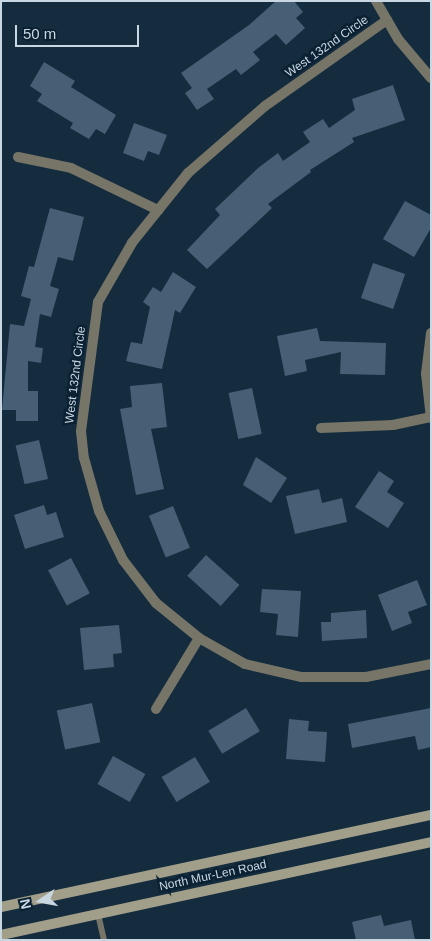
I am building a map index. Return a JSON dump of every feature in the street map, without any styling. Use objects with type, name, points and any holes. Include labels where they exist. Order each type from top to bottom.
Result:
[{"type":"main road","name":"North Mur-Len Road","points":[[1,907],[431,815]]},
{"type":"main road","name":"North Mur-Len Road","points":[[1,935],[431,842]]},
{"type":"street","points":[[376,1],[398,39],[431,78]]},
{"type":"street","name":"West 132nd Circle","points":[[387,20],[265,106],[188,173],[132,243],[98,302],[81,430],[84,458],[98,511],[123,560],[156,603],[199,638],[245,664],[301,677],[360,678],[431,664]]},
{"type":"street","points":[[18,158],[71,168],[158,210]]},
{"type":"street","points":[[322,428],[393,426],[431,418],[426,374],[431,333]]},
{"type":"street","points":[[156,709],[199,638]]},
{"type":"lane","points":[[98,914],[104,940]]},
{"type":"building","points":[[276,1],[294,1],[303,12],[296,18],[305,28],[286,45],[276,34],[253,52],[260,60],[241,75],[236,69],[207,89],[214,99],[197,110],[185,93],[192,88],[181,73],[249,25]]},
{"type":"building","points":[[44,62],[75,81],[71,87],[116,115],[105,134],[96,129],[89,139],[70,128],[73,123],[37,101],[42,94],[30,86]]},
{"type":"building","points":[[393,85],[405,120],[352,138],[354,142],[310,170],[311,172],[268,204],[272,208],[207,269],[187,250],[220,215],[215,209],[258,168],[278,153],[283,161],[310,142],[303,132],[323,119],[329,128],[355,110],[352,99]]},
{"type":"building","points":[[134,123],[167,135],[159,155],[148,151],[144,161],[123,153]]},
{"type":"building","points":[[405,201],[431,215],[431,228],[414,257],[383,239]]},
{"type":"building","points":[[50,208],[84,217],[73,261],[58,257],[50,286],[59,289],[51,317],[40,314],[35,347],[43,348],[41,363],[28,361],[28,391],[38,391],[38,421],[16,421],[16,410],[2,410],[10,324],[24,326],[31,299],[21,296],[29,266],[34,267]]},
{"type":"building","points":[[373,263],[405,274],[393,309],[361,298]]},
{"type":"building","points":[[173,272],[196,287],[180,313],[175,310],[162,369],[126,361],[131,342],[142,344],[150,307],[143,302],[153,287],[161,292]]},
{"type":"building","points":[[317,328],[320,341],[386,343],[385,375],[340,374],[341,352],[305,360],[307,371],[285,376],[277,336]]},
{"type":"building","points":[[162,383],[167,427],[151,429],[164,489],[136,495],[120,409],[132,407],[130,386]]},
{"type":"building","points":[[252,388],[262,434],[238,439],[229,393]]},
{"type":"building","points":[[39,440],[48,479],[25,484],[16,445]]},
{"type":"building","points":[[256,457],[287,478],[271,503],[243,485]]},
{"type":"building","points":[[379,471],[394,481],[387,492],[404,503],[388,528],[355,507]]},
{"type":"building","points":[[319,489],[322,503],[342,498],[347,522],[295,534],[286,496]]},
{"type":"building","points":[[44,505],[47,515],[56,512],[64,537],[25,549],[14,515]]},
{"type":"building","points":[[173,506],[190,548],[166,557],[149,516]]},
{"type":"building","points":[[206,555],[239,585],[221,606],[187,576]]},
{"type":"building","points":[[71,558],[90,593],[67,606],[48,570]]},
{"type":"building","points":[[417,580],[427,605],[408,612],[412,623],[392,631],[378,595]]},
{"type":"building","points":[[262,589],[301,591],[298,637],[276,635],[278,614],[260,612]]},
{"type":"building","points":[[366,610],[367,638],[322,641],[321,622],[331,622],[331,613]]},
{"type":"building","points":[[119,625],[122,653],[113,654],[114,667],[84,670],[80,628]]},
{"type":"building","points":[[92,703],[100,742],[65,750],[57,710]]},
{"type":"building","points":[[246,708],[260,731],[222,754],[208,731]]},
{"type":"building","points":[[431,708],[431,747],[418,750],[415,736],[352,748],[348,724]]},
{"type":"building","points":[[289,719],[309,721],[308,731],[327,732],[325,762],[286,759]]},
{"type":"building","points":[[113,756],[145,774],[130,802],[97,784]]},
{"type":"building","points":[[195,757],[210,782],[177,802],[162,777]]},
{"type":"building","points":[[381,915],[384,926],[411,920],[415,940],[356,940],[352,922]]}]
